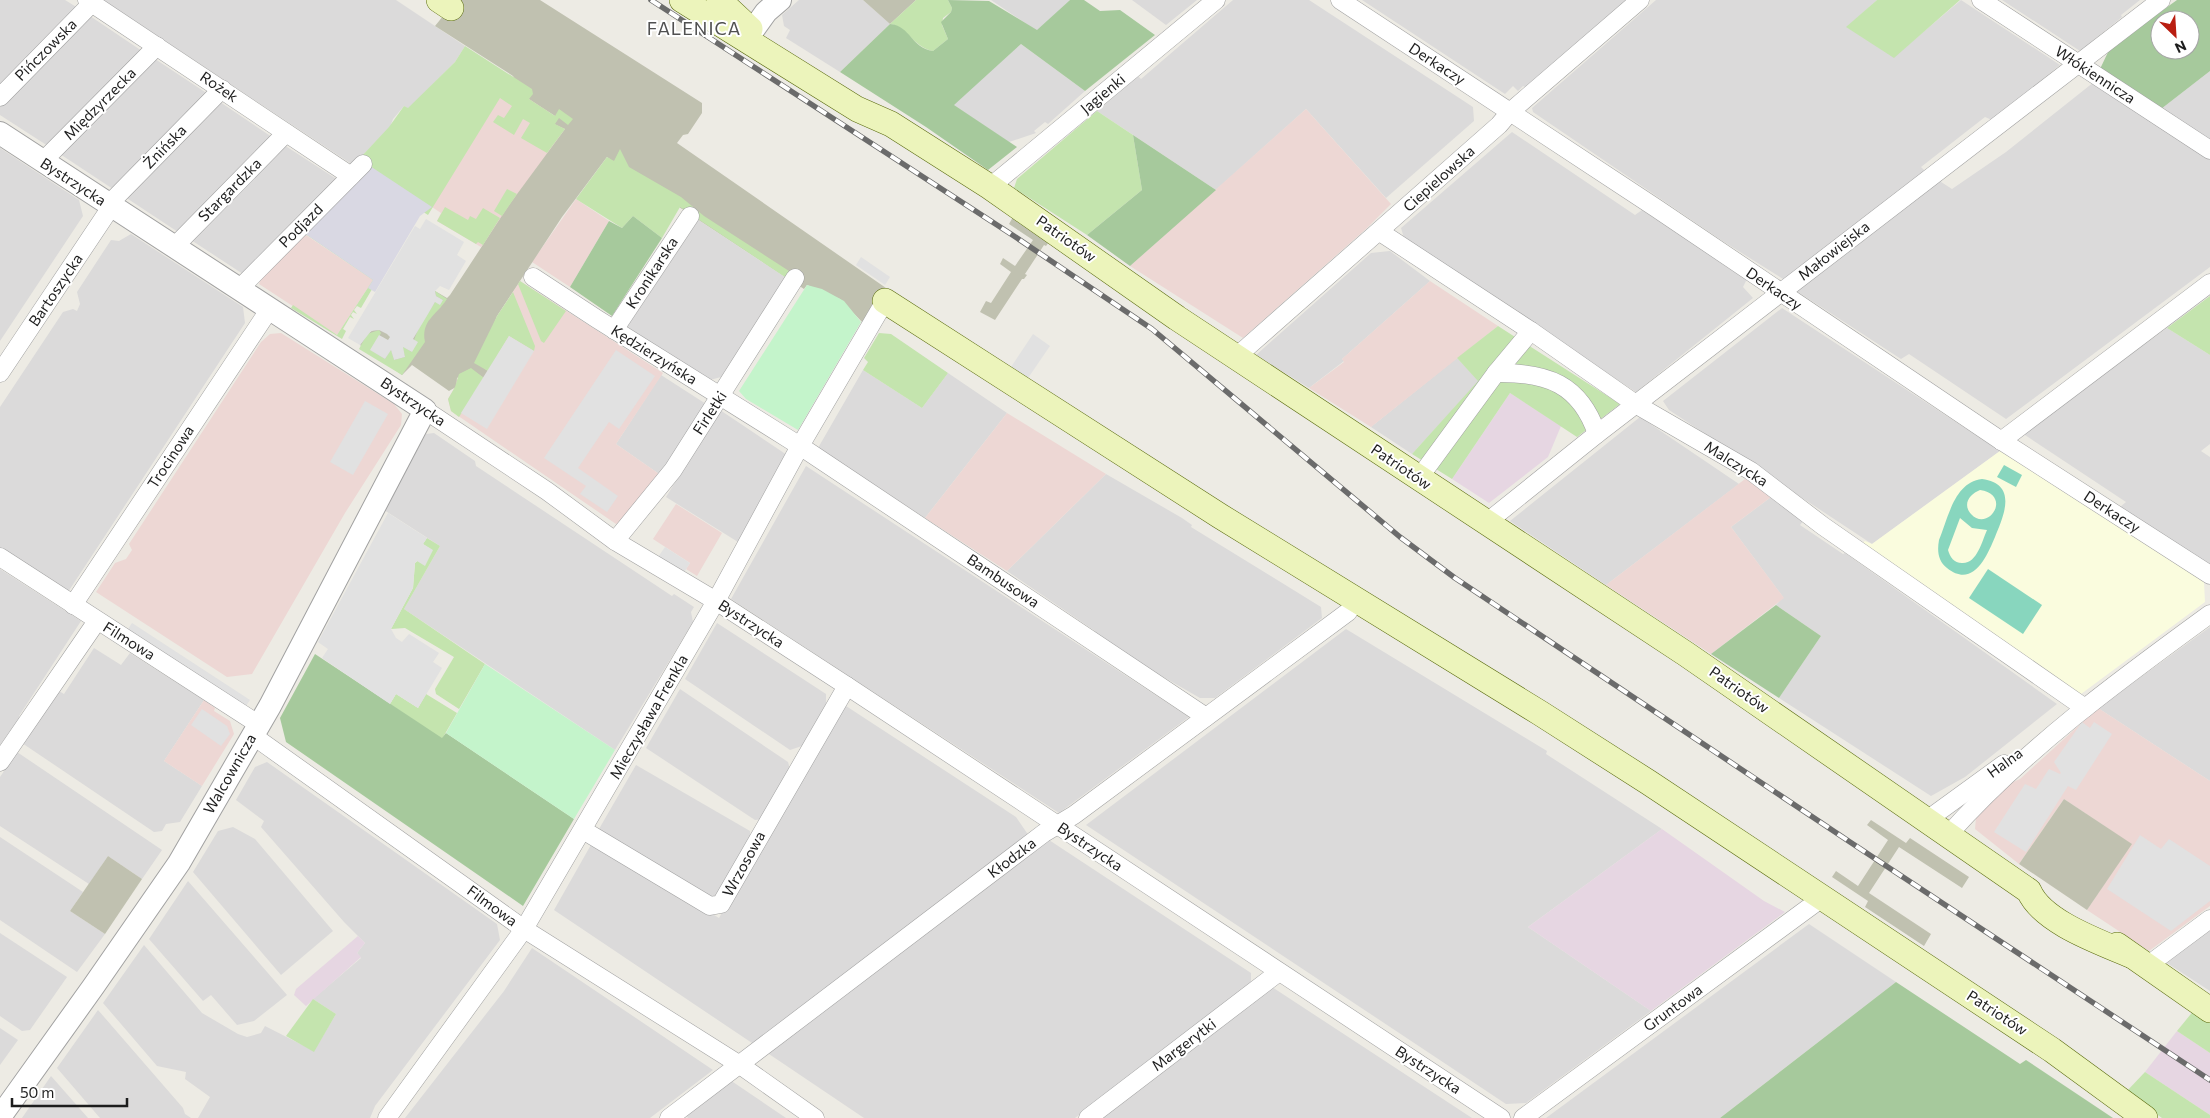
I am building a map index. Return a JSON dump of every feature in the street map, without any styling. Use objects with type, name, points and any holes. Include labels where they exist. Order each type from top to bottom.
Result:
[{"type":"main road","name":"Patriotów","points":[[719,0],[748,35],[767,52],[857,109],[891,124],[990,187],[1236,357],[1694,659],[2030,891],[2036,904],[2078,933],[2138,961],[2210,1010]]},
{"type":"main road","name":"Patriotów","points":[[684,1],[748,35]]},
{"type":"main road","name":"Patriotów","points":[[885,301],[1356,600],[1540,713],[2052,1050],[2145,1118]]},
{"type":"street","points":[[748,35],[766,12],[780,0]]},
{"type":"street","name":"Jagienki","points":[[990,187],[1216,0]]},
{"type":"street","name":"Derkaczy","points":[[1340,0],[2001,440],[2210,575]]},
{"type":"street","name":"Ciepielowska","points":[[1236,357],[1380,232],[1499,125],[1510,112],[1640,0]]},
{"type":"street","name":"Włókiennicza","points":[[1981,0],[2210,150]]},
{"type":"street","name":"Małowiejska","points":[[1486,523],[1597,434],[2161,0]]},
{"type":"street","name":"Rożek","points":[[90,2],[351,176]]},
{"type":"street","name":"Pińczowska","points":[[0,96],[90,2]]},
{"type":"street","name":"Międzyrzecka","points":[[42,162],[157,46]]},
{"type":"street","name":"Żnińska","points":[[110,206],[222,89]]},
{"type":"street","name":"Bystrzycka","points":[[0,133],[425,410],[547,491],[615,541],[716,601],[847,686],[1501,1118]]},
{"type":"street","name":"Stargardzka","points":[[174,247],[286,133]]},
{"type":"street","name":"Podjazd","points":[[238,289],[363,164]]},
{"type":"street","name":"Bartoszycka","points":[[0,373],[110,206]]},
{"type":"street","name":"Kronikarska","points":[[614,330],[690,216]]},
{"type":"street","name":"Malczycka","points":[[1380,232],[1637,404],[1751,471],[1823,526],[2085,708]]},
{"type":"street","name":"Kędzierzyńska","points":[[533,277],[800,446]]},
{"type":"street","name":"Firletki","points":[[615,541],[673,470],[795,278]]},
{"type":"street","points":[[2001,440],[2210,283]]},
{"type":"street","name":"Mieczysława Frenkla","points":[[387,1118],[524,929],[716,601],[800,446],[885,301]]},
{"type":"street","name":"Trocinowa","points":[[73,605],[269,310]]},
{"type":"street","points":[[1419,478],[1530,331]]},
{"type":"street","points":[[1496,374],[1516,373],[1538,376],[1563,385],[1590,413],[1597,434]]},
{"type":"street","name":"Walcownicza","points":[[0,1117],[94,987],[179,863],[255,730],[360,537],[425,410]]},
{"type":"street","name":"Bambusowa","points":[[800,446],[1206,717]]},
{"type":"street","name":"Filmowa","points":[[0,557],[255,730],[524,929],[740,1065],[815,1118]]},
{"type":"street","name":"Kłodzka","points":[[669,1118],[1057,825],[1074,815],[1348,612],[1356,600]]},
{"type":"street","name":"Halna","points":[[1928,820],[2085,708],[2210,614]]},
{"type":"street","points":[[0,762],[97,621]]},
{"type":"street","name":"Wrzosowa","points":[[583,830],[710,906],[721,904],[847,686]]},
{"type":"street","name":"Halna","points":[[1949,834],[1994,786],[2085,708]]},
{"type":"street","name":"Gruntowa","points":[[1523,1118],[1822,898]]},
{"type":"street","points":[[2138,961],[2210,919]]},
{"type":"street","name":"Margerytki","points":[[1088,1118],[1279,972]]},
{"type":"shaded area","points":[[0,0],[65,0],[78,8],[0,86]]},
{"type":"shaded area","points":[[103,0],[396,0],[465,46],[455,62],[408,109],[404,106],[393,119],[390,127],[357,161],[350,163]]},
{"type":"shaded area","points":[[456,0],[540,0],[702,103],[702,113],[688,134],[683,135],[677,143],[886,288],[863,323],[840,299],[807,285],[804,289],[650,188],[607,157],[562,217],[497,316],[478,364],[488,371],[484,378],[470,369],[457,378],[456,387],[449,391],[412,365],[402,375],[360,345],[367,334],[435,291],[447,298],[450,295],[509,205],[565,129],[554,124],[558,118],[529,99],[513,76],[435,26]]},
{"type":"shaded area","points":[[799,0],[863,0],[890,24],[840,72],[786,38],[790,30],[784,26],[782,15]]},
{"type":"shaded area","points":[[863,0],[916,0],[890,24]]},
{"type":"shaded area","points":[[991,0],[1070,0],[1037,31]]},
{"type":"shaded area","points":[[1132,0],[1197,0],[1166,25]]},
{"type":"shaded area","points":[[1233,0],[1309,0],[1473,107],[1474,121],[1386,198],[1306,109],[1216,190],[1097,111],[1138,76],[1141,79]]},
{"type":"shaded area","points":[[1362,0],[1626,0],[1525,87],[1523,86],[1518,91],[1513,86],[1505,94]]},
{"type":"shaded area","points":[[1656,0],[1877,0],[1847,27],[1894,57],[1961,0],[2060,65],[1992,120],[1985,117],[1921,167],[1925,171],[1787,279],[1783,279],[1721,240],[1533,112],[1532,108]]},
{"type":"shaded area","points":[[2002,0],[2140,0],[2080,51]]},
{"type":"shaded area","points":[[90,16],[142,51],[48,146],[0,115],[0,107]]},
{"type":"shaded area","points":[[1021,44],[1085,91],[1048,124],[1045,122],[1034,131],[1036,133],[1009,142],[953,105]]},
{"type":"shaded area","points":[[155,59],[208,94],[113,189],[60,154]]},
{"type":"shaded area","points":[[2210,71],[2210,140],[2161,109]]},
{"type":"shaded area","points":[[513,76],[565,129],[481,247],[437,221],[441,213],[432,207]]},
{"type":"shaded area","points":[[2094,82],[2210,159],[2210,267],[2006,419],[1909,354],[1901,359],[1795,290],[1938,180],[1952,189],[2006,152]]},
{"type":"shaded area","points":[[220,102],[272,137],[178,232],[125,197]]},
{"type":"shaded area","points":[[1306,109],[1391,204],[1367,228],[1243,338],[1130,266]]},
{"type":"shaded area","points":[[1512,132],[1635,215],[1642,210],[1747,279],[1743,287],[1753,298],[1636,392],[1516,313],[1518,311],[1404,238],[1401,228]]},
{"type":"shaded area","points":[[284,145],[338,180],[243,274],[191,240]]},
{"type":"shaded area","points":[[0,148],[79,200],[83,216],[0,341]]},
{"type":"shaded area","points":[[370,166],[432,207],[420,216],[375,292],[368,288],[373,280],[307,235],[304,236]]},
{"type":"shaded area","points":[[576,199],[609,221],[570,287],[532,262]]},
{"type":"shaded area","points":[[1013,217],[1049,242],[1046,246],[1044,245],[1025,274],[1027,275],[1022,279],[995,320],[980,312],[986,301],[991,303],[1011,272],[1000,264],[1003,258],[1015,266],[1033,240],[1009,224]]},
{"type":"shaded area","points":[[426,219],[464,242],[457,255],[466,261],[449,290],[440,286],[435,291],[436,296],[443,300],[440,305],[435,302],[413,339],[418,342],[412,352],[403,347],[405,357],[394,360],[391,350],[385,359],[370,350],[379,335],[388,340],[390,337],[387,334],[379,330],[371,331],[360,345],[348,338],[415,226],[420,229]]},
{"type":"shaded area","points":[[697,219],[785,277],[721,377],[710,380],[627,327]]},
{"type":"shaded area","points":[[131,234],[243,307],[245,323],[68,592],[0,549],[0,407],[63,312],[73,309],[77,311],[80,304],[77,292],[111,240],[119,241]]},
{"type":"shaded area","points":[[302,234],[373,280],[337,335],[259,284],[263,273]]},
{"type":"shaded area","points":[[1390,251],[1430,281],[1342,359],[1344,361],[1309,388],[1256,355],[1371,253]]},
{"type":"shaded area","points":[[861,257],[890,277],[885,285],[856,265]]},
{"type":"shaded area","points":[[520,281],[663,373],[616,444],[662,476],[627,521],[616,524],[451,411],[448,399],[455,387],[456,381]]},
{"type":"shaded area","points":[[1430,281],[1498,326],[1371,427],[1309,388],[1344,362],[1342,359]]},
{"type":"shaded area","points":[[1782,308],[2000,451],[1872,544],[1669,410],[1663,401]]},
{"type":"shaded area","points":[[2167,328],[2210,355],[2210,444],[2201,451],[2210,457],[2210,565],[2120,507],[2126,502],[2022,433]]},
{"type":"shaded area","points":[[281,333],[394,404],[402,414],[401,425],[345,513],[252,674],[227,677],[96,592],[115,563],[126,559],[132,550],[129,544],[261,342],[270,334]]},
{"type":"shaded area","points":[[1033,334],[1050,346],[1026,381],[1009,370]]},
{"type":"shaded area","points":[[509,336],[534,351],[487,429],[461,413]]},
{"type":"shaded area","points":[[616,350],[655,376],[619,429],[609,422],[578,468],[618,496],[607,512],[580,494],[586,486],[544,458]]},
{"type":"shaded area","points":[[1457,358],[1479,381],[1412,454],[1371,427]]},
{"type":"shaded area","points":[[863,370],[922,408],[948,373],[1007,413],[925,518],[818,448]]},
{"type":"shaded area","points":[[661,375],[706,404],[662,476],[616,444]]},
{"type":"shaded area","points":[[1510,393],[1561,426],[1548,457],[1489,503],[1452,479]]},
{"type":"shaded area","points":[[365,401],[388,414],[353,475],[330,462]]},
{"type":"shaded area","points":[[720,410],[787,455],[738,542],[666,497]]},
{"type":"shaded area","points":[[1007,413],[1106,474],[1007,571],[925,518]]},
{"type":"shaded area","points":[[1640,417],[1739,484],[1606,585],[1510,521]]},
{"type":"shaded area","points":[[434,433],[475,461],[476,466],[672,596],[674,594],[694,607],[691,612],[693,622],[615,750],[404,609],[440,546],[384,510],[426,434]]},
{"type":"shaded area","points":[[2000,451],[2204,582],[2205,602],[2077,697],[1856,548],[1865,541],[1872,544]]},
{"type":"shaded area","points":[[806,466],[1189,717],[1059,813],[731,599]]},
{"type":"shaded area","points":[[1106,474],[1182,518],[1192,525],[1191,527],[1321,607],[1322,618],[1215,698],[1200,698],[1092,636],[1095,631],[1007,571]]},
{"type":"shaded area","points":[[1749,476],[1775,494],[1731,527],[1784,598],[1711,654],[1606,585]]},
{"type":"shaded area","points":[[1775,494],[1805,519],[1800,525],[1843,554],[1845,553],[2057,704],[1965,777],[1931,796],[1779,698],[1821,636],[1776,605],[1783,597],[1731,527]]},
{"type":"shaded area","points":[[676,504],[722,533],[697,576],[686,569],[690,563],[653,539]]},
{"type":"shaded area","points":[[388,513],[427,538],[423,544],[433,550],[425,566],[417,561],[415,563],[413,588],[391,629],[396,638],[402,642],[409,634],[439,653],[433,662],[442,668],[418,708],[396,694],[390,704],[322,658],[328,649],[318,642]]},
{"type":"shaded area","points":[[665,547],[690,563],[683,574],[658,557]]},
{"type":"shaded area","points":[[0,569],[81,621],[0,745]]},
{"type":"shaded area","points":[[132,623],[250,700],[244,709],[126,632]]},
{"type":"shaded area","points":[[717,623],[826,694],[826,704],[802,746],[790,750],[685,679]]},
{"type":"shaded area","points":[[2210,627],[2210,781],[2098,708]]},
{"type":"shaded area","points":[[1346,629],[1547,751],[1546,754],[1662,829],[1528,927],[1651,1011],[1526,1103],[1506,1104],[1086,825]]},
{"type":"shaded area","points":[[94,648],[121,665],[130,653],[204,700],[164,761],[202,786],[180,822],[166,824],[162,831],[154,832],[22,743],[59,691],[64,694]]},
{"type":"shaded area","points":[[680,689],[788,762],[790,769],[763,819],[755,820],[646,748]]},
{"type":"shaded area","points":[[204,700],[215,708],[214,711],[230,721],[234,734],[202,786],[164,761]]},
{"type":"shaded area","points":[[846,706],[1016,817],[1029,836],[755,1045],[554,910],[592,843],[719,918],[836,709]]},
{"type":"shaded area","points":[[2098,708],[2210,781],[2210,906],[2149,951],[2087,910],[2131,844],[2064,799],[2019,864],[1975,829],[1976,818],[2011,783],[2020,779]]},
{"type":"shaded area","points":[[202,709],[227,726],[230,734],[221,746],[191,725]]},
{"type":"shaded area","points":[[2082,722],[2090,728],[2094,722],[2112,734],[2076,790],[2068,786],[2026,852],[1994,832],[2025,784],[2036,789],[2049,769],[2061,773],[2054,762]]},
{"type":"shaded area","points":[[17,752],[162,850],[142,879],[108,856],[89,884],[0,826],[0,777]]},
{"type":"shaded area","points":[[267,762],[497,924],[500,940],[375,1106],[370,1118],[198,1118],[210,1097],[185,1079],[186,1072],[157,1066],[103,1003],[144,945],[202,1013],[238,1034],[247,1037],[261,1033],[265,1026],[314,1051],[336,1014],[313,999],[361,958],[357,953],[365,943],[344,922],[261,827],[264,821],[236,800],[255,767]]},
{"type":"shaded area","points":[[636,765],[750,831],[750,840],[720,897],[711,898],[601,835],[599,829]]},
{"type":"shaded area","points":[[2064,799],[2132,844],[2087,910],[2019,864]]},
{"type":"shaded area","points":[[1871,820],[1906,843],[1910,838],[1969,877],[1962,888],[1899,847],[1869,893],[1931,934],[1924,946],[1865,907],[1868,901],[1832,877],[1836,871],[1858,886],[1888,840],[1867,825]]},
{"type":"shaded area","points":[[233,827],[255,839],[333,931],[281,975],[193,872],[218,831]]},
{"type":"shaded area","points":[[1662,829],[1764,901],[1785,912],[1651,1011],[1528,927]]},
{"type":"shaded area","points":[[2140,835],[2161,849],[2169,839],[2210,866],[2210,901],[2171,931],[2107,889]]},
{"type":"shaded area","points":[[0,837],[83,892],[70,911],[105,934],[77,972],[0,920]]},
{"type":"shaded area","points":[[1049,840],[1251,973],[1251,986],[1075,1118],[864,1118],[766,1052]]},
{"type":"shaded area","points":[[108,856],[142,879],[105,934],[70,911]]},
{"type":"shaded area","points":[[188,881],[287,995],[254,1021],[237,1025],[211,995],[203,1001],[149,939]]},
{"type":"shaded area","points":[[1809,924],[1896,982],[1720,1118],[1546,1118]]},
{"type":"shaded area","points":[[2210,927],[2210,991],[2164,961]]},
{"type":"shaded area","points":[[0,933],[67,977],[30,1030],[22,1031],[0,1016]]},
{"type":"shaded area","points":[[358,936],[365,943],[357,953],[361,957],[306,1006],[294,995],[296,989]]},
{"type":"shaded area","points":[[532,948],[713,1070],[650,1118],[405,1118],[504,991]]},
{"type":"shaded area","points":[[1272,987],[1472,1118],[1097,1118]]},
{"type":"shaded area","points":[[98,1010],[183,1108],[185,1114],[191,1118],[100,1118],[57,1068]]},
{"type":"shaded area","points":[[0,1028],[18,1040],[0,1065]]},
{"type":"shaded area","points":[[2177,1031],[2210,1053],[2210,1115],[2145,1072]]},
{"type":"shaded area","points":[[51,1076],[88,1118],[22,1118]]},
{"type":"shaded area","points":[[730,1080],[786,1118],[688,1118],[685,1114]]},
{"type":"green space","points":[[916,0],[948,0],[952,8],[951,12],[943,18],[942,25],[948,39],[933,51],[921,46],[901,29],[890,24]]},
{"type":"green space","points":[[948,0],[989,1],[1037,30],[1070,0],[1084,0],[1100,11],[1120,10],[1155,35],[1085,91],[1021,44],[954,105],[1017,147],[988,170],[926,127],[840,72],[890,24],[902,29],[920,46],[933,51],[948,39],[941,22],[951,12],[952,8]]},
{"type":"green space","points":[[1877,0],[1960,0],[1894,58],[1846,27]]},
{"type":"green space","points":[[2177,0],[2210,0],[2210,71],[2161,109],[2100,69],[2110,48],[2150,19],[2150,60],[2200,60],[2200,10],[2163,10]]},
{"type":"green space","points":[[465,46],[532,89],[533,94],[529,99],[555,116],[559,109],[573,119],[568,125],[559,118],[555,124],[565,129],[547,153],[521,138],[530,123],[523,119],[514,135],[493,122],[498,115],[504,118],[512,106],[500,98],[428,215],[417,208],[360,158],[389,127],[404,106],[408,108],[455,62]]},
{"type":"green space","points":[[1097,111],[1133,135],[1142,190],[1087,235],[1014,188],[1017,179]]},
{"type":"green space","points":[[1133,135],[1216,190],[1130,266],[1087,235],[1142,190]]},
{"type":"green space","points":[[620,149],[629,167],[681,197],[704,216],[789,271],[785,277],[680,207],[662,238],[633,216],[622,228],[576,199],[607,157],[614,161]]},
{"type":"green space","points":[[507,189],[517,194],[502,216],[494,211]]},
{"type":"green space","points":[[445,207],[468,220],[470,216],[476,219],[483,208],[500,218],[483,245],[478,242],[476,244],[437,221]]},
{"type":"green space","points":[[633,216],[662,238],[612,316],[570,287],[609,221],[622,228]]},
{"type":"green space","points":[[309,227],[373,275],[375,284],[361,308],[357,306],[354,310],[357,314],[353,312],[351,315],[354,319],[350,317],[343,329],[346,331],[342,339],[291,308],[293,305],[337,335],[373,280],[307,235],[304,236]]},
{"type":"green space","points":[[520,281],[566,311],[544,343],[541,341],[518,284]]},
{"type":"green space","points":[[807,285],[822,289],[844,301],[861,322],[798,430],[746,399],[739,391]]},
{"type":"green space","points":[[435,291],[447,299],[427,323],[424,335],[425,342],[402,375],[359,349],[367,334],[379,330],[381,333],[371,350],[385,359],[391,349],[394,360],[405,357],[402,346],[412,352],[417,332],[424,320],[435,302],[443,300],[436,296]]},
{"type":"green space","points":[[513,292],[535,346],[534,351],[509,336],[488,371],[474,363],[497,316]]},
{"type":"green space","points":[[2210,296],[2210,355],[2167,328]]},
{"type":"green space","points":[[1498,326],[1620,404],[1577,437],[1510,393],[1452,479],[1412,454],[1478,381],[1457,358]]},
{"type":"green space","points":[[879,333],[891,334],[948,373],[922,408],[863,370],[868,362],[864,358]]},
{"type":"green space","points":[[471,368],[484,378],[459,417],[451,411],[448,399],[455,387],[459,374]]},
{"type":"green space","points":[[2004,465],[2022,475],[2016,487],[1997,477]]},
{"type":"green space","points":[[1982,479],[1993,482],[2000,487],[2004,494],[2005,502],[2002,519],[1988,553],[1978,568],[1964,575],[1956,573],[1944,565],[1939,556],[1938,544],[1953,503],[1958,494],[1972,482]],"holes":[[[1980,490],[1990,493],[1995,499],[1996,505],[1990,516],[1984,519],[1978,519],[1971,514],[1967,507],[1970,497]],[[1960,518],[1972,528],[1987,530],[1981,546],[1972,560],[1962,563],[1953,559],[1948,550]]]},
{"type":"green space","points":[[427,538],[440,546],[404,609],[485,664],[459,709],[436,694],[435,689],[454,657],[405,628],[391,629],[413,588],[415,563],[432,550],[423,544]]},
{"type":"green space","points":[[1988,569],[2042,605],[2023,634],[1969,598]]},
{"type":"green space","points":[[1776,605],[1821,636],[1779,698],[1711,654]]},
{"type":"green space","points":[[315,654],[442,738],[446,733],[574,819],[523,906],[286,742],[280,718]]},
{"type":"green space","points":[[485,664],[615,750],[574,819],[446,733]]},
{"type":"green space","points":[[396,694],[418,708],[426,694],[457,713],[442,739],[390,704]]},
{"type":"green space","points":[[1896,982],[2020,1064],[2026,1060],[2113,1118],[1720,1118]]},
{"type":"green space","points":[[313,999],[336,1014],[314,1052],[286,1036]]},
{"type":"green space","points":[[2195,1009],[2210,1020],[2210,1053],[2177,1031]]},
{"type":"green space","points":[[2145,1072],[2210,1115],[2210,1118],[2162,1118],[2126,1092]]},
{"type":"railway","points":[[651,0],[1014,236],[1152,329],[1400,537],[1455,578],[2210,1080]]},
{"type":"district","name":"FALENICA","points":[[694,29]]}]
